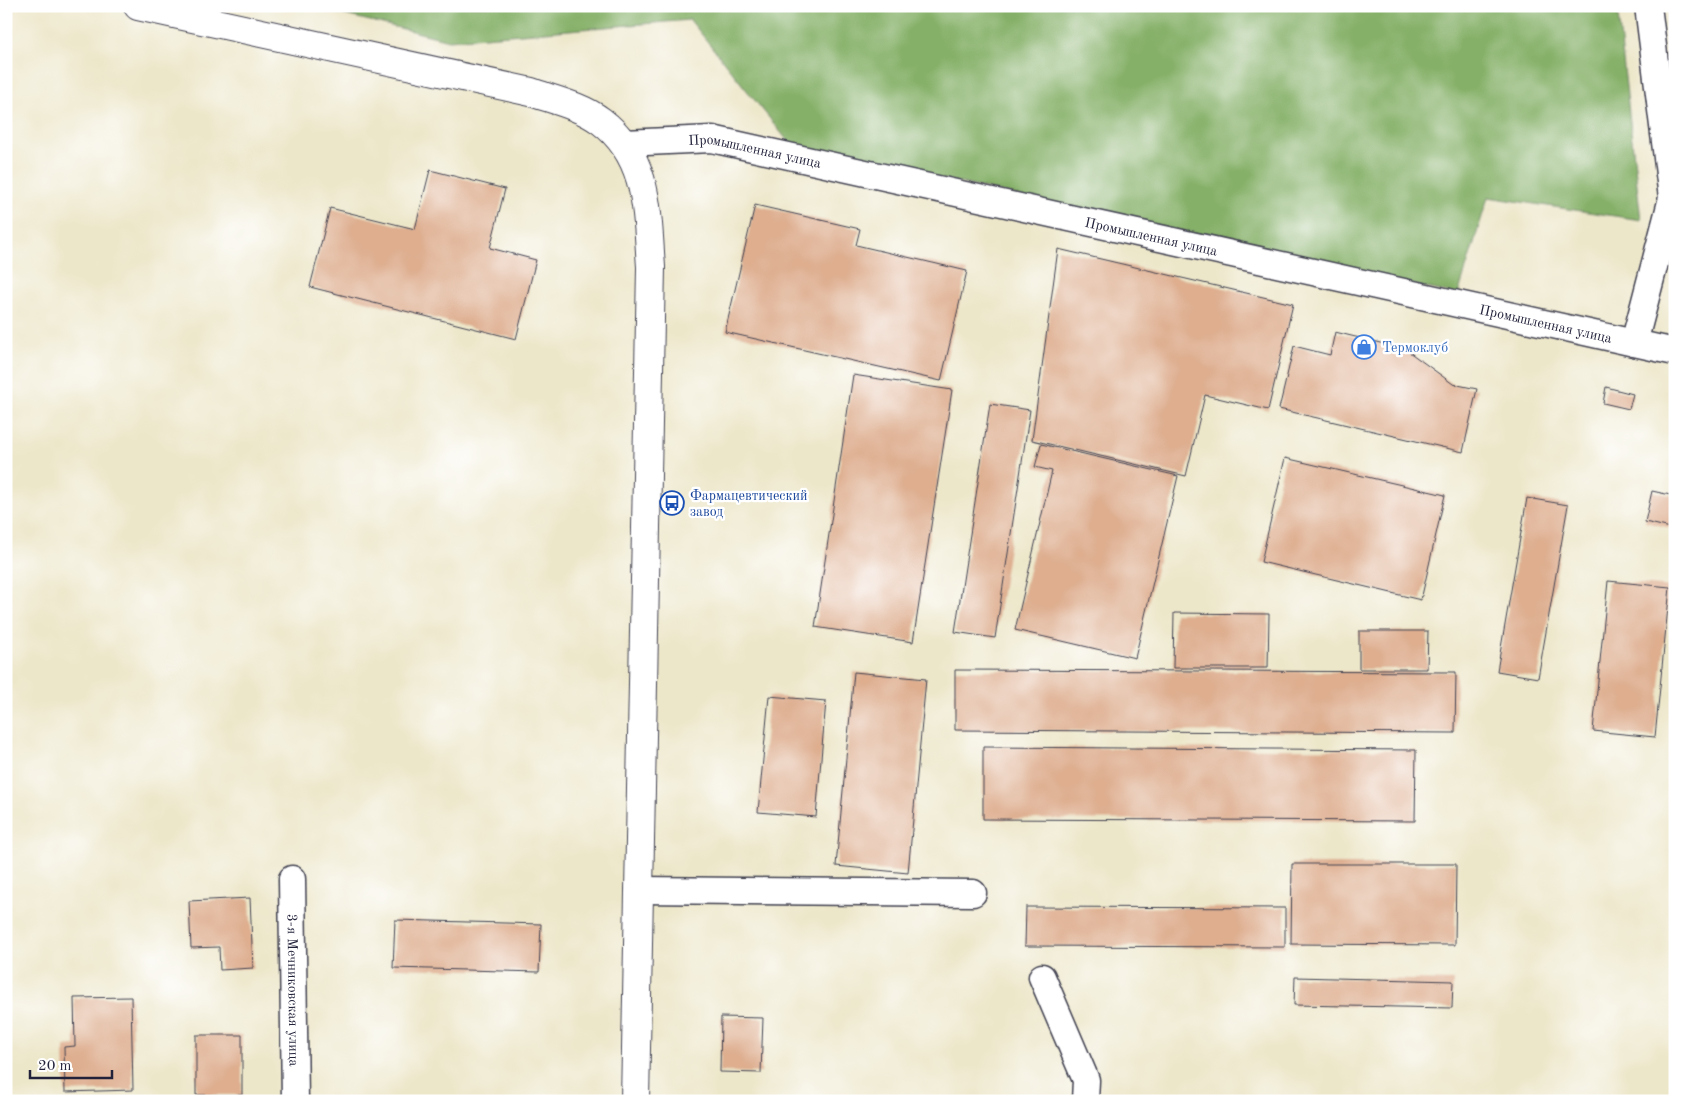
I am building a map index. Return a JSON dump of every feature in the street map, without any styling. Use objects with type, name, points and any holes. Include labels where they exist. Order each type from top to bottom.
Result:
[{"type":"main road","points":[[138,6],[530,92],[570,105],[600,121],[624,143],[636,165],[647,202],[651,267],[636,1101]]},
{"type":"street","points":[[1634,343],[1672,198],[1648,6]]},
{"type":"street","name":"Промышленная улица","points":[[624,143],[712,139],[1675,352]]},
{"type":"street","name":"3-я Мечниковская улица","points":[[292,879],[295,1101]]},
{"type":"street","points":[[639,890],[973,893]]},
{"type":"street","points":[[1042,977],[1086,1080],[1085,1101]]},
{"type":"green space","points":[[308,6],[1617,6],[1641,220],[1488,197],[1458,295],[791,145],[690,20],[449,40]]},
{"type":"building","points":[[430,170],[505,189],[490,248],[536,260],[516,339],[310,287],[330,208],[415,229]]},
{"type":"building","points":[[755,205],[860,229],[856,245],[967,271],[941,381],[725,332]]},
{"type":"building","points":[[1058,249],[1293,304],[1268,410],[1205,395],[1186,476],[1032,440]]},
{"type":"building","points":[[1335,332],[1405,349],[1453,384],[1477,389],[1463,452],[1279,409],[1294,346],[1330,355]]},
{"type":"building","points":[[853,375],[952,390],[913,642],[815,627]]},
{"type":"building","points":[[1606,387],[1633,394],[1629,409],[1603,403]]},
{"type":"building","points":[[990,404],[1030,410],[995,638],[955,632]]},
{"type":"building","points":[[1041,444],[1178,476],[1135,658],[1015,630],[1052,471],[1035,467]]},
{"type":"building","points":[[1285,458],[1445,495],[1421,600],[1261,562]]},
{"type":"building","points":[[1652,491],[1675,496],[1675,529],[1645,522]]},
{"type":"building","points":[[1527,498],[1568,505],[1538,678],[1497,671]]},
{"type":"building","points":[[1608,581],[1670,587],[1655,737],[1593,731]]},
{"type":"building","points":[[1174,613],[1269,614],[1268,668],[1173,668]]},
{"type":"building","points":[[1359,631],[1428,631],[1427,669],[1359,669]]},
{"type":"building","points":[[955,670],[1456,672],[1455,733],[955,730]]},
{"type":"building","points":[[854,672],[926,679],[908,873],[836,866]]},
{"type":"building","points":[[769,696],[826,701],[816,817],[758,812]]},
{"type":"building","points":[[983,747],[1416,750],[1415,821],[983,819]]},
{"type":"building","points":[[1292,864],[1456,864],[1455,945],[1291,944]]},
{"type":"building","points":[[250,898],[253,968],[220,970],[219,947],[191,948],[189,901]]},
{"type":"building","points":[[1026,907],[1285,908],[1285,947],[1025,946]]},
{"type":"building","points":[[395,920],[541,924],[539,972],[393,968]]},
{"type":"building","points":[[1295,977],[1453,981],[1452,1008],[1294,1005]]},
{"type":"building","points":[[131,997],[133,1090],[65,1092],[64,1047],[75,1046],[74,998]]},
{"type":"building","points":[[721,1017],[763,1018],[761,1073],[720,1072]]},
{"type":"building","points":[[196,1035],[242,1035],[242,1095],[196,1095]]},
{"type":"place","name":"Термоклуб","points":[[1364,347]]},
{"type":"place","name":"Фармацевтический завод","points":[[672,503]]}]
